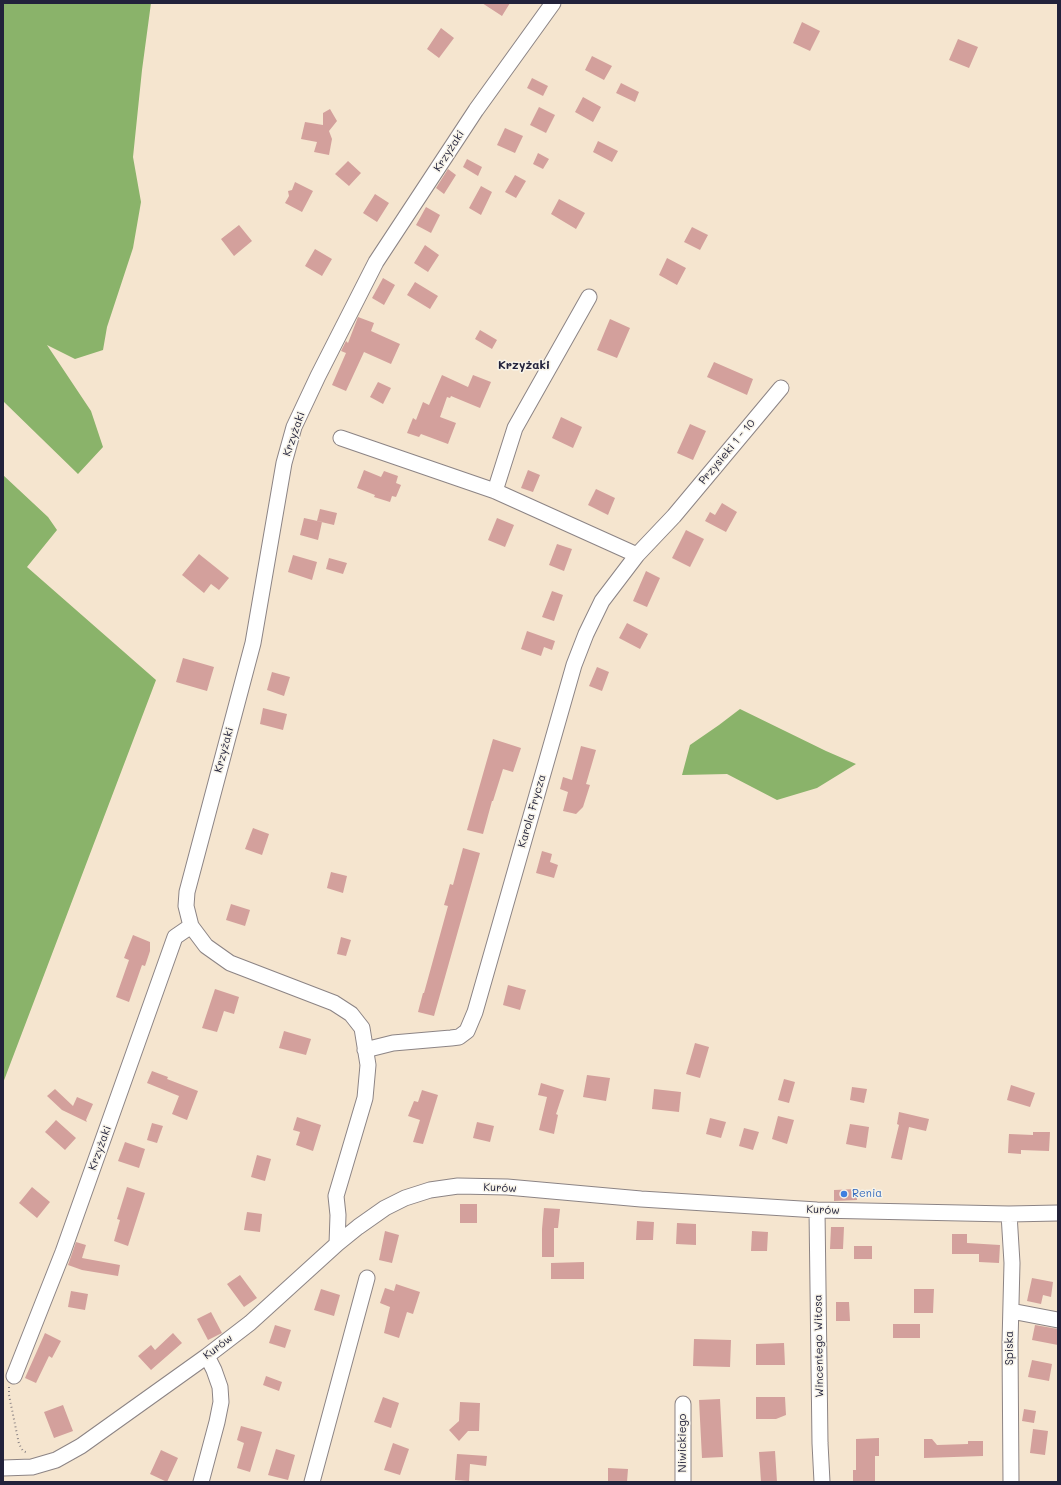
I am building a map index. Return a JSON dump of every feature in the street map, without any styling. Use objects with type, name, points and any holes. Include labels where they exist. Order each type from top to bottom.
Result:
[{"type":"street","name":"Krzyżaki","points":[[337,1244],[338,1215],[336,1196],[365,1098],[368,1065],[362,1028],[351,1014],[334,1003],[230,963],[206,946],[191,926],[186,906],[187,892],[253,643],[284,463],[294,427],[318,376],[376,262],[476,110],[553,3]]},
{"type":"street","points":[[495,491],[515,428],[590,297]]},
{"type":"street","name":"Przysieki 1 - 10","points":[[674,516],[781,388]]},
{"type":"street","points":[[341,438],[495,491],[637,555]]},
{"type":"street","name":"Karola Frycza","points":[[365,1050],[394,1043],[459,1037],[467,1030],[475,1012],[574,665],[586,634],[602,601],[637,555],[674,516]]},
{"type":"street","name":"Krzyżaki","points":[[14,1376],[63,1252],[175,937],[191,926]]},
{"type":"street","name":"Kurów","points":[[3,1468],[31,1462],[56,1460],[81,1446],[207,1356],[250,1323],[337,1244],[358,1227],[385,1208],[405,1198],[430,1190],[458,1186],[507,1187],[641,1199],[817,1210],[1010,1214],[1057,1211]]},
{"type":"street","name":"Wincentego Witosa","points":[[817,1210],[820,1443],[822,1482]]},
{"type":"street","name":"Spiska","points":[[1010,1214],[1012,1263],[1010,1343],[1011,1482]]},
{"type":"street","points":[[338,1215],[358,1227]]},
{"type":"street","points":[[312,1482],[367,1278]]},
{"type":"street","points":[[1011,1311],[1058,1320]]},
{"type":"street","points":[[201,1482],[221,1402],[218,1381],[207,1356]]},
{"type":"street","name":"Niwickiego","points":[[683,1404],[683,1482]]},
{"type":"path","points":[[14,1376],[9,1382],[9,1395],[14,1426],[19,1444],[23,1451],[29,1453],[31,1462]]},
{"type":"green space","points":[[3,3],[151,3],[133,157],[141,202],[133,248],[107,327],[103,350],[75,359],[47,345],[91,411],[103,447],[78,474],[3,401]]},
{"type":"green space","points":[[3,475],[48,517],[57,530],[27,567],[156,680],[3,1083]]},
{"type":"green space","points":[[740,709],[856,764],[817,788],[777,800],[727,774],[682,775],[690,745]]},
{"type":"building","points":[[482,3],[510,3],[502,16]]},
{"type":"building","points":[[802,22],[820,31],[810,51],[793,43]]},
{"type":"building","points":[[441,28],[454,38],[439,58],[427,49]]},
{"type":"building","points":[[958,39],[978,47],[969,68],[949,60]]},
{"type":"building","points":[[592,56],[612,66],[604,80],[585,70]]},
{"type":"building","points":[[532,78],[548,86],[543,96],[527,88]]},
{"type":"building","points":[[621,83],[639,92],[635,102],[616,93]]},
{"type":"building","points":[[583,97],[601,107],[593,122],[575,112]]},
{"type":"building","points":[[539,107],[555,115],[546,133],[530,125]]},
{"type":"building","points":[[330,109],[337,121],[329,131],[332,139],[329,155],[314,152],[317,142],[301,139],[305,122],[323,125],[323,113]]},
{"type":"building","points":[[505,128],[523,136],[515,153],[497,145]]},
{"type":"building","points":[[598,141],[618,151],[612,162],[593,152]]},
{"type":"building","points":[[538,153],[549,159],[543,169],[533,164]]},
{"type":"building","points":[[467,159],[482,167],[478,176],[463,167]]},
{"type":"building","points":[[348,161],[361,173],[349,186],[335,174]]},
{"type":"building","points":[[448,169],[456,175],[444,194],[436,188]]},
{"type":"building","points":[[515,175],[526,181],[516,198],[505,192]]},
{"type":"building","points":[[295,182],[313,191],[302,212],[285,203],[289,196],[288,191],[292,190]]},
{"type":"building","points":[[481,186],[492,192],[481,215],[469,208]]},
{"type":"building","points":[[375,194],[389,203],[377,222],[363,213]]},
{"type":"building","points":[[559,199],[585,213],[576,229],[551,214]]},
{"type":"building","points":[[426,207],[440,215],[431,233],[416,225]]},
{"type":"building","points":[[239,225],[252,241],[234,256],[221,239]]},
{"type":"building","points":[[692,227],[708,235],[700,250],[684,242]]},
{"type":"building","points":[[425,245],[439,255],[428,272],[414,263]]},
{"type":"building","points":[[315,249],[332,259],[322,276],[305,266]]},
{"type":"building","points":[[667,258],[686,268],[677,285],[659,275]]},
{"type":"building","points":[[383,278],[395,285],[384,305],[372,298]]},
{"type":"building","points":[[415,282],[438,296],[430,309],[407,295]]},
{"type":"building","points":[[358,317],[374,323],[371,331],[400,344],[391,364],[364,352],[346,391],[332,385],[346,353],[341,351],[346,341],[348,343]]},
{"type":"building","points":[[610,319],[630,328],[617,358],[597,350]]},
{"type":"building","points":[[480,330],[497,340],[492,349],[475,339]]},
{"type":"building","points":[[714,362],[753,379],[747,395],[707,377]]},
{"type":"building","points":[[442,375],[468,387],[473,375],[491,382],[480,408],[451,396],[450,398],[447,397],[440,417],[456,423],[448,444],[421,434],[419,437],[407,433],[413,418],[416,420],[423,402],[429,405]]},
{"type":"building","points":[[378,382],[391,388],[383,404],[370,397]]},
{"type":"building","points":[[561,417],[582,427],[573,448],[552,438]]},
{"type":"building","points":[[690,424],[706,431],[693,460],[677,453]]},
{"type":"building","points":[[364,470],[381,477],[384,471],[398,476],[396,483],[401,485],[396,497],[392,496],[390,502],[374,497],[375,495],[357,488]]},
{"type":"building","points":[[528,470],[540,475],[533,492],[521,488]]},
{"type":"building","points":[[596,489],[615,498],[608,515],[588,505]]},
{"type":"building","points":[[722,503],[737,512],[726,532],[705,521],[710,512],[715,515]]},
{"type":"building","points":[[320,509],[337,513],[334,525],[317,521]]},
{"type":"building","points":[[304,518],[322,522],[318,540],[300,535]]},
{"type":"building","points":[[497,518],[514,525],[505,547],[488,540]]},
{"type":"building","points":[[686,530],[704,539],[690,567],[672,558]]},
{"type":"building","points":[[557,544],[572,549],[564,571],[549,565]]},
{"type":"building","points":[[199,554],[229,578],[219,590],[211,584],[204,593],[182,575]]},
{"type":"building","points":[[293,555],[317,562],[312,580],[288,572]]},
{"type":"building","points":[[329,558],[347,563],[343,574],[326,569]]},
{"type":"building","points":[[646,571],[660,578],[647,607],[633,601]]},
{"type":"building","points":[[552,591],[563,595],[554,621],[542,617]]},
{"type":"building","points":[[627,623],[648,634],[640,649],[619,638]]},
{"type":"building","points":[[527,631],[555,641],[552,650],[544,647],[541,656],[521,649]]},
{"type":"building","points":[[183,658],[214,667],[207,691],[176,682]]},
{"type":"building","points":[[597,667],[609,672],[602,691],[589,686]]},
{"type":"building","points":[[272,672],[290,677],[284,696],[267,690]]},
{"type":"building","points":[[263,708],[287,714],[283,730],[260,724]]},
{"type":"building","points":[[493,739],[521,748],[513,772],[503,769],[483,834],[467,830]]},
{"type":"building","points":[[581,746],[596,750],[586,784],[590,785],[583,807],[576,814],[563,811],[568,792],[560,789],[563,777],[572,780]]},
{"type":"building","points":[[253,828],[269,834],[262,855],[245,849]]},
{"type":"building","points":[[463,848],[480,853],[434,1016],[418,1012],[448,906],[444,905],[450,884],[453,885]]},
{"type":"building","points":[[542,851],[552,854],[550,862],[558,865],[554,878],[536,873]]},
{"type":"building","points":[[331,872],[347,876],[343,893],[327,888]]},
{"type":"building","points":[[231,904],[250,910],[245,926],[226,920]]},
{"type":"building","points":[[133,935],[150,942],[150,951],[145,966],[142,965],[129,1002],[116,997],[129,960],[124,958]]},
{"type":"building","points":[[341,937],[351,940],[346,956],[337,954]]},
{"type":"building","points":[[508,985],[526,990],[520,1010],[503,1005]]},
{"type":"building","points":[[215,989],[239,997],[234,1014],[224,1011],[217,1032],[202,1028]]},
{"type":"building","points":[[284,1031],[311,1039],[306,1055],[279,1048]]},
{"type":"building","points":[[695,1043],[709,1047],[700,1078],[686,1074]]},
{"type":"building","points":[[152,1071],[168,1077],[167,1079],[198,1091],[187,1120],[172,1114],[179,1096],[147,1083]]},
{"type":"building","points":[[587,1075],[610,1078],[606,1101],[583,1097]]},
{"type":"building","points":[[784,1079],[795,1082],[789,1103],[778,1100]]},
{"type":"building","points":[[541,1083],[564,1090],[556,1114],[558,1115],[554,1134],[539,1130],[547,1097],[538,1095]]},
{"type":"building","points":[[1011,1085],[1035,1093],[1030,1107],[1007,1100]]},
{"type":"building","points":[[852,1087],[867,1089],[864,1103],[850,1100]]},
{"type":"building","points":[[55,1089],[73,1106],[77,1097],[93,1104],[86,1120],[87,1122],[62,1110],[47,1096]]},
{"type":"building","points":[[654,1089],[681,1092],[679,1112],[652,1109]]},
{"type":"building","points":[[422,1090],[438,1095],[423,1144],[413,1142],[420,1120],[408,1116],[414,1101],[418,1102]]},
{"type":"building","points":[[899,1112],[929,1119],[926,1131],[909,1127],[902,1160],[891,1158],[899,1125],[897,1124]]},
{"type":"building","points":[[778,1116],[794,1120],[787,1144],[772,1139]]},
{"type":"building","points":[[297,1117],[321,1125],[313,1151],[296,1145],[300,1132],[293,1130]]},
{"type":"building","points":[[710,1118],[726,1122],[721,1138],[706,1134]]},
{"type":"building","points":[[56,1120],[76,1138],[65,1150],[45,1132]]},
{"type":"building","points":[[477,1122],[494,1126],[490,1142],[473,1138]]},
{"type":"building","points":[[152,1123],[163,1126],[157,1143],[147,1140]]},
{"type":"building","points":[[850,1124],[869,1127],[866,1148],[846,1144]]},
{"type":"building","points":[[744,1128],[759,1132],[753,1150],[739,1146]]},
{"type":"building","points":[[1033,1132],[1050,1132],[1049,1151],[1021,1150],[1021,1154],[1008,1153],[1009,1134],[1033,1135]]},
{"type":"building","points":[[125,1142],[145,1149],[139,1168],[118,1161]]},
{"type":"building","points":[[257,1155],[271,1159],[265,1181],[251,1177]]},
{"type":"building","points":[[32,1187],[50,1202],[37,1218],[19,1203]]},
{"type":"building","points":[[127,1187],[145,1193],[128,1246],[114,1241],[120,1220],[117,1219]]},
{"type":"building","points":[[857,1189],[857,1200],[834,1201],[834,1190]]},
{"type":"building","points":[[460,1204],[477,1204],[477,1223],[460,1223]]},
{"type":"building","points":[[544,1208],[560,1209],[558,1228],[554,1228],[554,1257],[542,1257]]},
{"type":"building","points":[[247,1212],[262,1214],[260,1232],[244,1230]]},
{"type":"building","points":[[637,1221],[654,1222],[653,1240],[636,1240]]},
{"type":"building","points":[[677,1223],[696,1224],[696,1245],[676,1244]]},
{"type":"building","points":[[831,1227],[844,1227],[843,1249],[830,1249]]},
{"type":"building","points":[[385,1231],[399,1235],[392,1263],[379,1260]]},
{"type":"building","points":[[752,1231],[768,1232],[767,1251],[751,1251]]},
{"type":"building","points":[[952,1234],[967,1234],[967,1243],[1000,1245],[999,1263],[979,1262],[979,1254],[952,1254]]},
{"type":"building","points":[[76,1242],[86,1245],[82,1258],[120,1265],[118,1276],[82,1270],[68,1265]]},
{"type":"building","points":[[854,1246],[872,1246],[872,1259],[854,1259]]},
{"type":"building","points":[[584,1262],[584,1279],[551,1279],[551,1263]]},
{"type":"building","points":[[240,1275],[257,1298],[244,1307],[227,1284]]},
{"type":"building","points":[[1032,1278],[1053,1282],[1051,1297],[1043,1295],[1041,1304],[1027,1301]]},
{"type":"building","points":[[396,1284],[420,1292],[413,1314],[407,1312],[399,1338],[384,1333],[390,1307],[380,1303],[385,1288],[394,1291]]},
{"type":"building","points":[[321,1289],[340,1295],[334,1316],[314,1310]]},
{"type":"building","points":[[914,1289],[934,1289],[933,1313],[914,1313]]},
{"type":"building","points":[[71,1291],[88,1294],[85,1310],[68,1307]]},
{"type":"building","points":[[836,1302],[849,1302],[850,1321],[836,1321]]},
{"type":"building","points":[[211,1312],[222,1333],[208,1340],[197,1319]]},
{"type":"building","points":[[893,1324],[920,1324],[920,1338],[893,1338]]},
{"type":"building","points":[[275,1325],[291,1330],[285,1348],[269,1343]]},
{"type":"building","points":[[1035,1325],[1058,1329],[1058,1345],[1032,1340]]},
{"type":"building","points":[[45,1333],[61,1341],[52,1358],[49,1356],[36,1383],[25,1378]]},
{"type":"building","points":[[173,1333],[182,1343],[151,1370],[138,1356],[151,1345],[155,1350]]},
{"type":"building","points":[[694,1339],[731,1340],[730,1367],[693,1366]]},
{"type":"building","points":[[784,1343],[785,1365],[756,1365],[756,1344]]},
{"type":"building","points":[[1032,1360],[1052,1364],[1049,1381],[1028,1377]]},
{"type":"building","points":[[266,1376],[282,1382],[279,1391],[263,1385]]},
{"type":"building","points":[[383,1397],[399,1403],[391,1428],[374,1422]]},
{"type":"building","points":[[756,1397],[785,1397],[786,1415],[776,1419],[756,1419]]},
{"type":"building","points":[[720,1399],[723,1457],[702,1458],[699,1400]]},
{"type":"building","points":[[460,1402],[480,1403],[479,1431],[468,1431],[459,1441],[449,1430],[459,1421]]},
{"type":"building","points":[[63,1405],[73,1431],[54,1438],[44,1412]]},
{"type":"building","points":[[1024,1409],[1036,1411],[1034,1423],[1022,1421]]},
{"type":"building","points":[[241,1426],[262,1432],[250,1472],[237,1468],[244,1443],[237,1440]]},
{"type":"building","points":[[1033,1429],[1048,1431],[1045,1455],[1030,1453]]},
{"type":"building","points":[[879,1438],[879,1456],[875,1456],[875,1482],[853,1482],[853,1470],[856,1470],[856,1439]]},
{"type":"building","points":[[924,1439],[932,1439],[937,1445],[968,1444],[968,1441],[983,1441],[983,1456],[924,1458]]},
{"type":"building","points":[[393,1443],[409,1449],[400,1475],[384,1470]]},
{"type":"building","points":[[276,1449],[295,1455],[288,1480],[268,1475]]},
{"type":"building","points":[[161,1450],[178,1458],[167,1482],[150,1474]]},
{"type":"building","points":[[775,1451],[777,1482],[761,1482],[759,1452]]},
{"type":"building","points":[[457,1454],[487,1456],[486,1466],[470,1464],[469,1481],[455,1480]]},
{"type":"building","points":[[608,1468],[628,1469],[627,1482],[608,1482]]},
{"type":"place","name":"Renia","points":[[844,1194]]},
{"type":"district","name":"Krzyżaki","points":[[524,365]]}]
